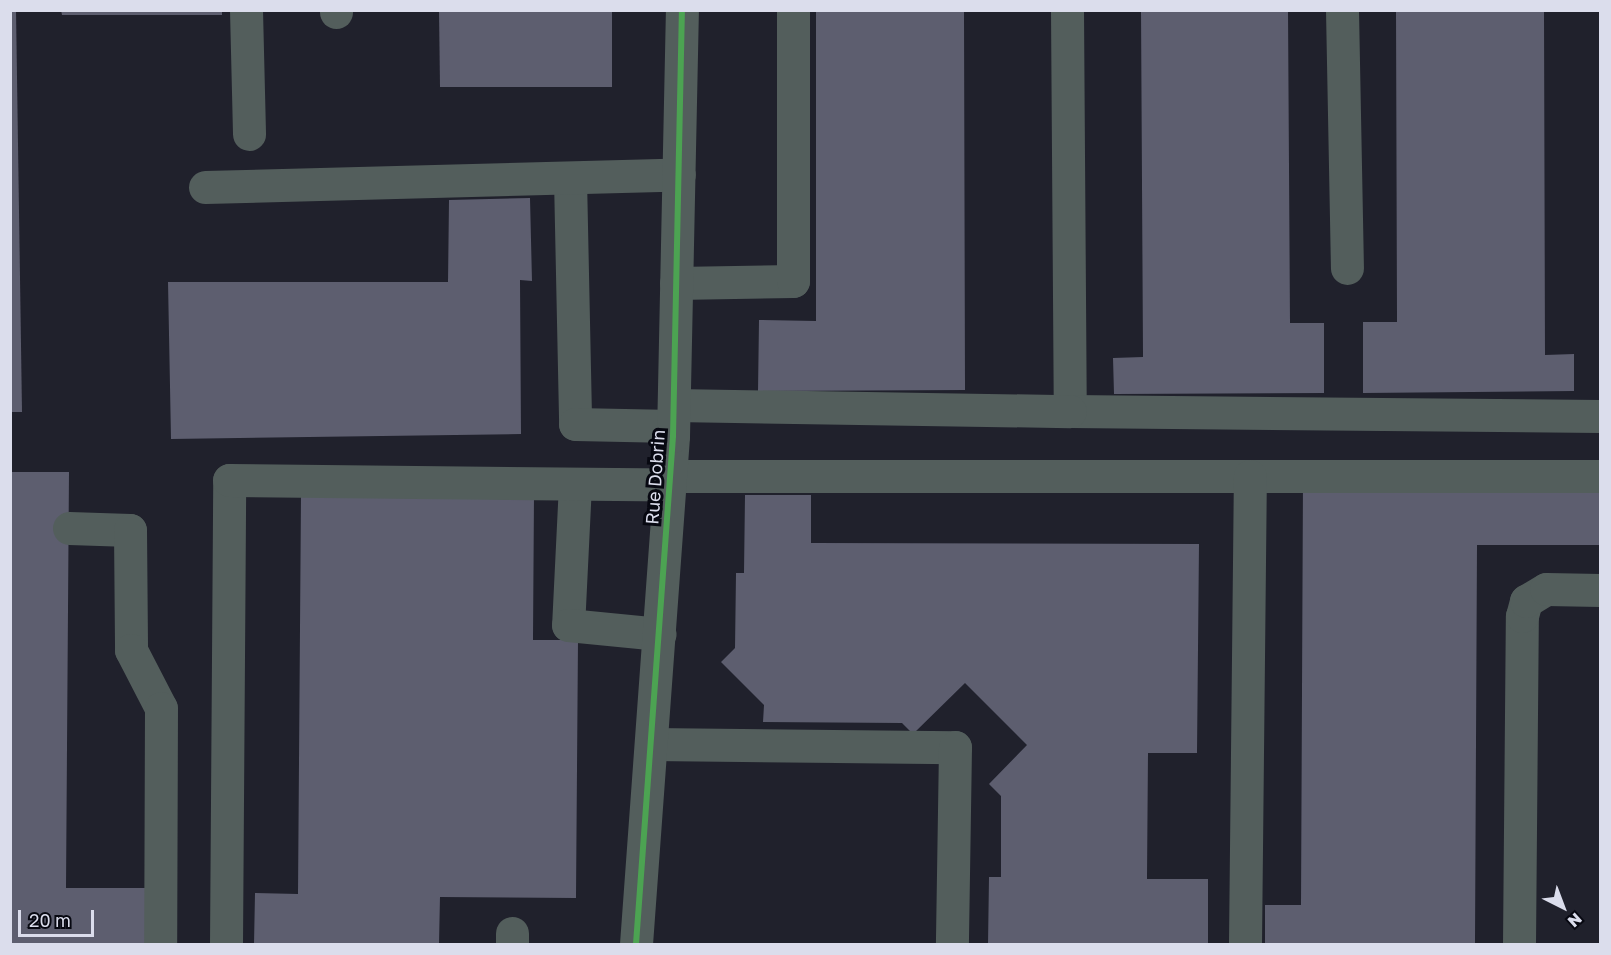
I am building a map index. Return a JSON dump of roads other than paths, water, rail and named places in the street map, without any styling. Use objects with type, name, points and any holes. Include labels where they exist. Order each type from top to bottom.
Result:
[{"type":"street","points":[[246,10],[249,134]]},
{"type":"street","name":"Rue Dobrin","points":[[636,945],[674,416],[682,10]]},
{"type":"street","points":[[676,283],[793,281],[793,10]]},
{"type":"street","points":[[1068,10],[1070,411]]},
{"type":"street","points":[[1342,10],[1347,268]]},
{"type":"street","points":[[205,187],[679,175]]},
{"type":"street","points":[[570,178],[575,424],[674,416],[1070,411],[1600,416]]},
{"type":"street","points":[[1245,945],[1250,476]]},
{"type":"street","points":[[226,945],[229,480],[575,484],[670,480],[1600,476]]},
{"type":"street","points":[[575,484],[568,625],[660,634]]},
{"type":"street","points":[[69,528],[130,530],[131,650],[162,708],[160,945]]},
{"type":"street","points":[[1519,945],[1522,616],[1526,601],[1546,589],[1600,590]]},
{"type":"street","points":[[652,744],[955,747],[952,945]]}]
